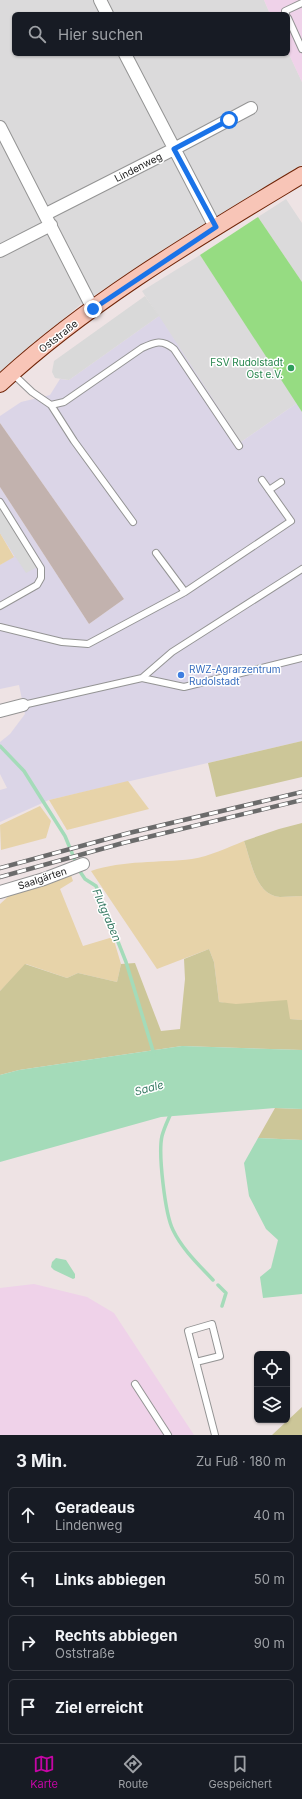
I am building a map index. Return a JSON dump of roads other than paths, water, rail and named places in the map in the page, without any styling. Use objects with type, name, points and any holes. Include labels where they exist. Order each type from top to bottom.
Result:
[{"type":"street","points":[[100,0],[106,12]]},
{"type":"street","points":[[126,56],[216,227]]},
{"type":"street","name":"Lindenweg","points":[[46,214],[251,108]]},
{"type":"street","points":[[0,127],[46,214],[93,309]]},
{"type":"street","name":"Oststraße","points":[[0,384],[59,334],[93,309],[216,227],[302,175]]},
{"type":"street","points":[[0,252],[51,225]]},
{"type":"street","points":[[0,711],[23,705]]},
{"type":"street","name":"Saalgärten","points":[[0,892],[44,879],[78,866]]},
{"type":"lane","points":[[285,12],[302,3]]},
{"type":"lane","points":[[290,22],[302,48]]},
{"type":"lane","points":[[51,405],[64,402],[142,348],[154,342],[166,343],[174,350],[239,446]]},
{"type":"lane","points":[[12,373],[32,392],[51,405],[133,522]]},
{"type":"lane","points":[[0,627],[62,642],[88,644],[184,592],[291,521],[262,480]]},
{"type":"lane","points":[[269,490],[281,482]]},
{"type":"lane","points":[[0,502],[41,568],[41,578],[37,585],[0,606]]},
{"type":"lane","points":[[156,553],[184,592]]},
{"type":"lane","points":[[142,678],[172,652],[302,568]]},
{"type":"lane","points":[[23,705],[142,678],[184,687],[302,658]]},
{"type":"lane","points":[[196,1362],[220,1356],[212,1324],[188,1331],[196,1362],[215,1435]]},
{"type":"lane","points":[[135,1384],[168,1435]]},
{"type":"water","name":"Saale","points":[[182,1046],[302,1050],[302,1109],[275,1108],[161,1117],[0,1162],[0,1075],[19,1070]]},
{"type":"water","points":[[258,1138],[302,1140],[302,1294],[263,1298],[260,1277],[271,1268],[278,1240],[266,1229],[249,1196],[244,1163]]},
{"type":"water","points":[[56,1258],[66,1260],[75,1274],[75,1278],[73,1279],[51,1267],[52,1262]]},
{"type":"waterway","name":"Flutgraben","points":[[0,746],[24,771],[65,836],[79,870],[85,879],[96,886],[126,962],[154,1054]]},
{"type":"waterway","points":[[171,1113],[162,1136],[161,1144],[163,1183],[167,1211],[173,1230],[181,1244],[213,1280]]},
{"type":"waterway","points":[[218,1285],[226,1293],[222,1306]]},
{"type":"railway","points":[[0,868],[129,833],[302,792]]},
{"type":"railway","points":[[0,877],[123,843],[302,800]]},
{"type":"place","name":"FSV Rudolstadt Ost e.V.","points":[[291,368]]},
{"type":"place","name":"RWZ-Agrarzentrum Rudolstadt","points":[[181,675]]}]
